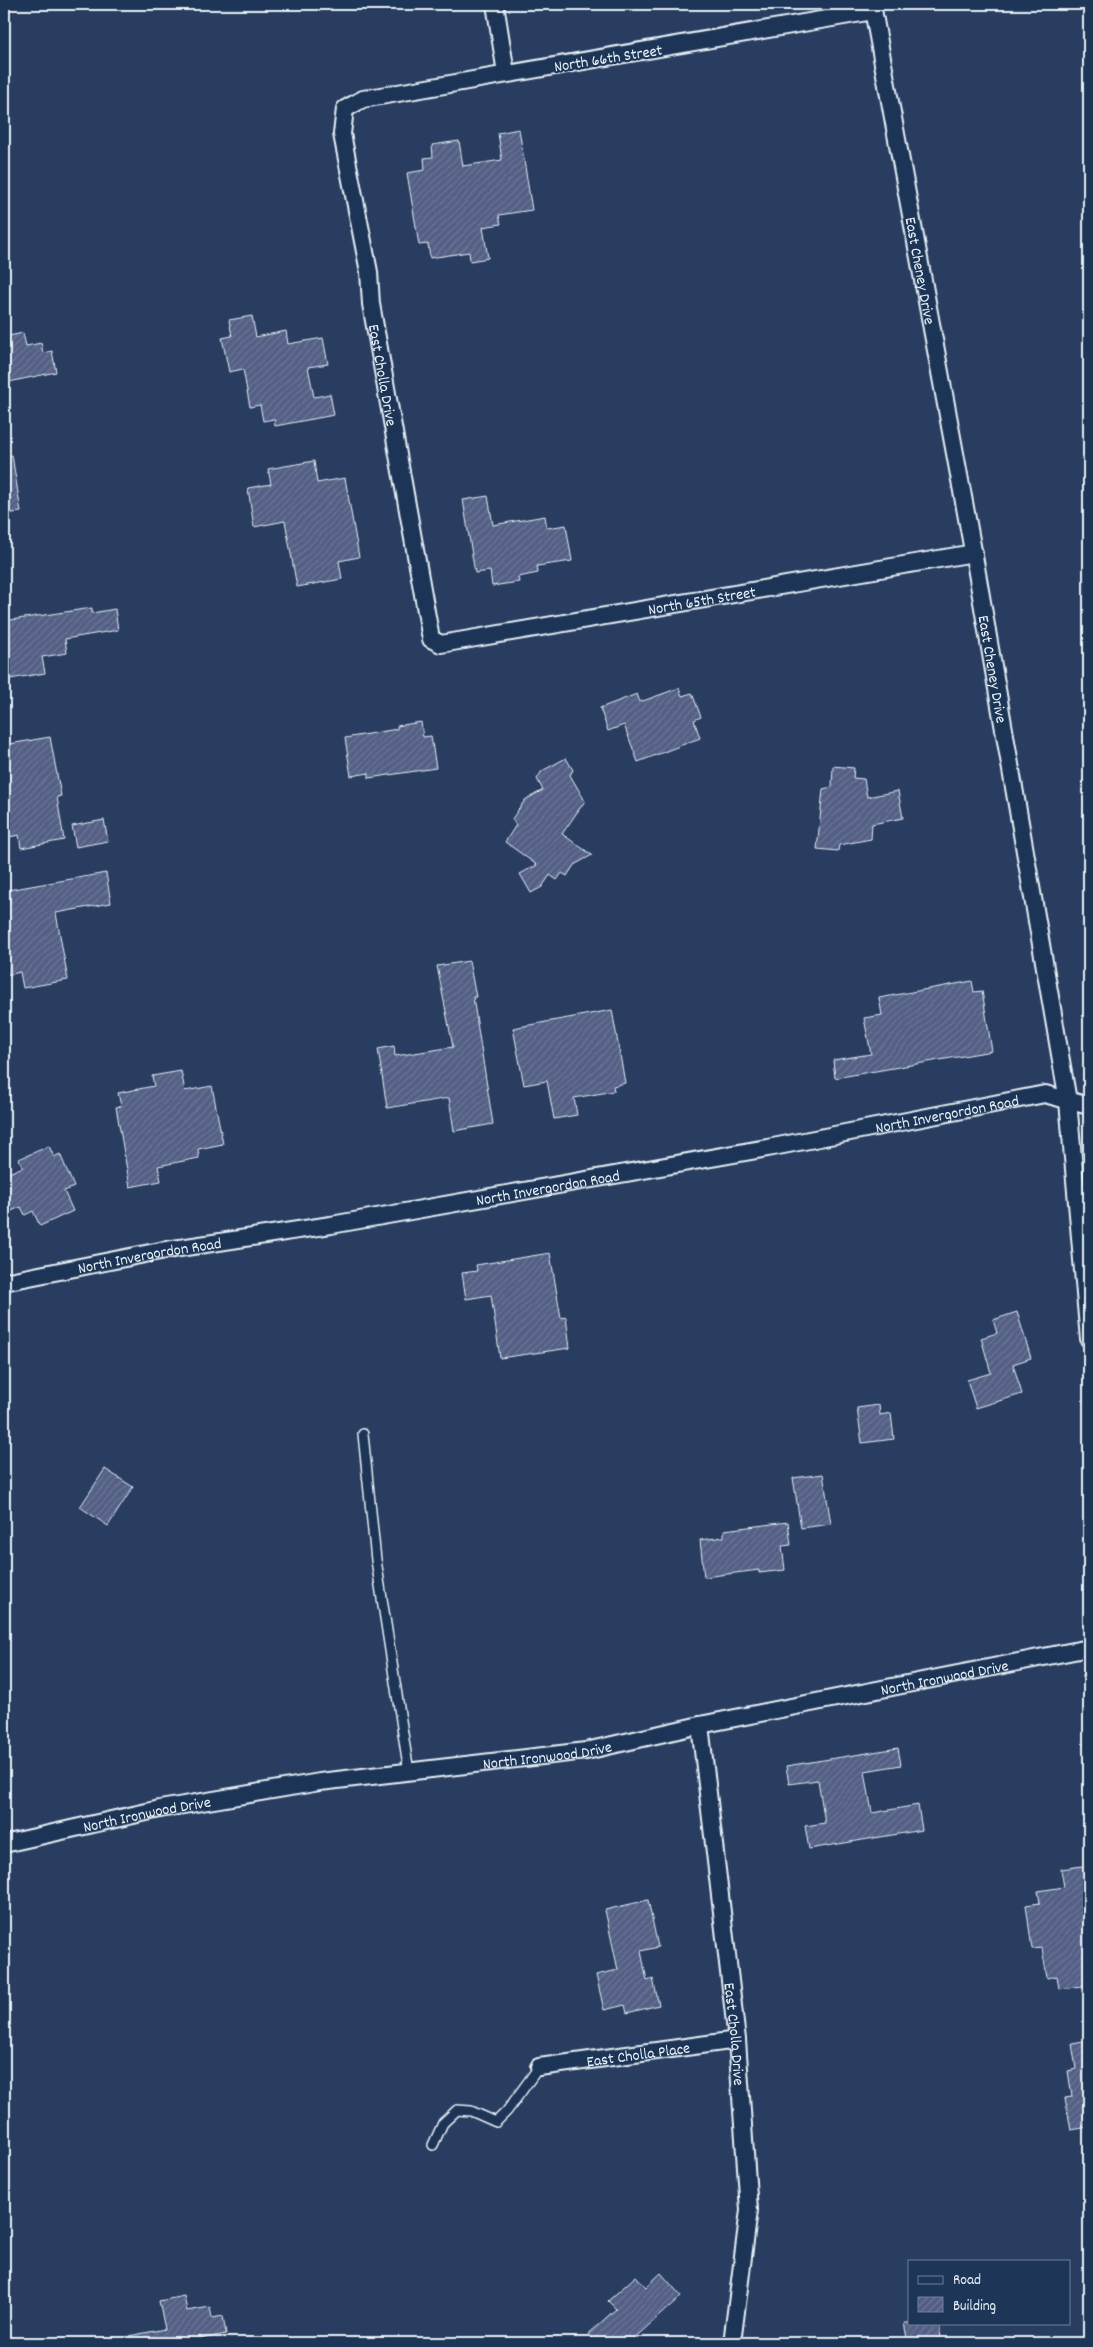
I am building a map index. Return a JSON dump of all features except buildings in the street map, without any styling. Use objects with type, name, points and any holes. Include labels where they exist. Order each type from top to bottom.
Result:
[{"type":"street","points":[[495,4],[506,73]]},
{"type":"street","name":"North 66th Street","points":[[345,109],[363,99],[506,73],[617,56],[873,7]]},
{"type":"street","name":"East Cheney Drive","points":[[873,7],[974,553],[1068,1101],[1089,1339]]},
{"type":"street","name":"East Cholla Drive","points":[[345,109],[342,134],[369,272],[371,304],[430,639]]},
{"type":"street","name":"North 65th Street","points":[[430,639],[441,644],[974,553]]},
{"type":"street","name":"North Invergordon Road","points":[[4,1282],[160,1251],[331,1225],[773,1147],[1045,1094],[1089,1106]]},
{"type":"street","name":"North Ironwood Drive","points":[[4,1844],[160,1810],[320,1782],[586,1751],[700,1725],[1089,1648]]},
{"type":"street","name":"East Cholla Drive","points":[[700,1725],[737,2040],[749,2210],[732,2343]]},
{"type":"street","name":"East Cholla Place","points":[[539,2067],[737,2040]]},
{"type":"lane","points":[[363,1434],[376,1560],[409,1772]]},
{"type":"lane","points":[[434,2145],[443,2122],[457,2110],[472,2111],[496,2122],[507,2111],[539,2067]]}]
